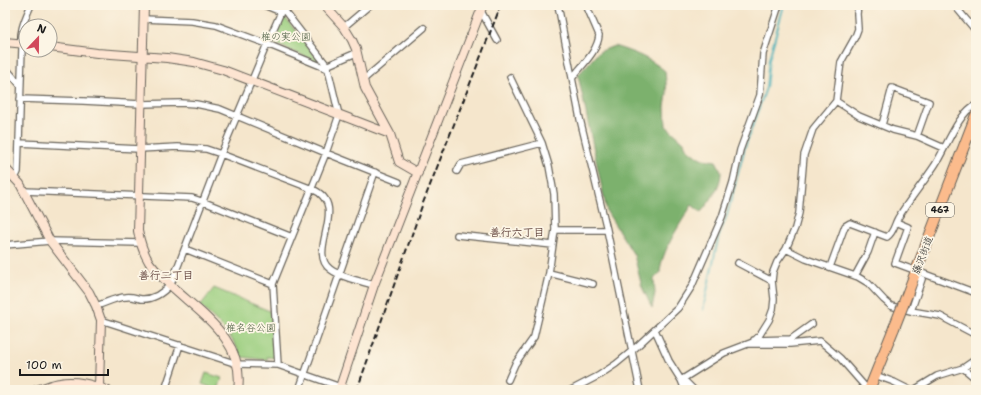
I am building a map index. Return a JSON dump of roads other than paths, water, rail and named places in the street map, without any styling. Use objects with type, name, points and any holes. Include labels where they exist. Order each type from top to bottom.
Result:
[{"type":"highway","name":"藤沢街道","points":[[907,308],[915,274],[976,115]]},
{"type":"highway","name":"467","points":[[868,390],[894,328],[907,308]]},
{"type":"street","points":[[25,18],[31,5]]},
{"type":"street","points":[[144,5],[138,195],[138,231],[140,243],[149,262],[224,335],[233,350],[237,364],[239,380],[238,390]]},
{"type":"street","points":[[264,5],[281,9],[291,5]]},
{"type":"street","points":[[324,5],[344,27],[352,40],[368,96],[390,134],[399,162],[418,173]]},
{"type":"street","points":[[344,27],[370,5]]},
{"type":"street","points":[[558,5],[580,119],[607,230],[633,350],[640,390]]},
{"type":"street","points":[[573,77],[590,56],[599,40],[599,35],[586,5]]},
{"type":"street","points":[[571,390],[598,376],[616,364],[655,330],[678,308],[685,299],[701,267],[722,217],[744,140],[760,95],[763,54],[779,5]]},
{"type":"street","points":[[682,380],[724,353],[749,344],[754,340],[769,320],[773,309],[774,299],[772,281],[777,262],[786,249],[795,228],[799,213],[804,155],[813,130],[836,101],[841,62],[858,29],[858,5]]},
{"type":"street","points":[[954,5],[976,31]]},
{"type":"street","points":[[482,8],[498,40]]},
{"type":"street","points":[[101,320],[237,364],[278,365],[342,388],[374,285],[482,8]]},
{"type":"street","points":[[96,306],[127,296],[148,299],[154,298],[171,284],[204,202],[221,154],[281,9]]},
{"type":"street","points":[[278,365],[273,284],[312,189],[339,115],[327,68],[281,9]]},
{"type":"street","points":[[143,19],[204,22],[229,29],[327,68],[356,53]]},
{"type":"street","points":[[363,80],[424,28]]},
{"type":"street","points":[[5,42],[18,43]]},
{"type":"street","points":[[58,48],[194,62],[223,70],[390,134]]},
{"type":"street","points":[[15,178],[18,172],[21,58]]},
{"type":"street","points":[[5,67],[20,85]]},
{"type":"street","points":[[508,380],[515,364],[534,337],[549,273],[555,230],[554,194],[549,166],[542,143],[510,77]]},
{"type":"street","points":[[882,125],[892,88],[929,102],[917,136]]},
{"type":"street","points":[[20,99],[141,104],[196,104],[220,109],[400,182]]},
{"type":"street","points":[[836,101],[858,116],[917,136],[944,148]]},
{"type":"street","points":[[830,267],[845,226],[850,223],[887,237],[891,234],[896,222],[935,164],[963,116],[972,106],[976,105]]},
{"type":"street","points":[[18,143],[140,149],[206,149],[312,189],[320,194],[328,208],[328,221],[322,252],[329,269],[338,274],[374,285]]},
{"type":"street","points":[[457,171],[461,164],[542,143]]},
{"type":"street","points":[[5,168],[15,178],[24,191],[50,241],[89,292],[96,306],[101,320],[98,389]]},
{"type":"street","points":[[299,390],[338,274],[375,172]]},
{"type":"street","points":[[24,191],[192,198],[292,237]]},
{"type":"street","points":[[896,222],[908,227],[895,264],[915,274],[976,293]]},
{"type":"street","points":[[555,230],[607,230]]},
{"type":"street","points":[[855,276],[868,252],[875,232]]},
{"type":"street","points":[[457,235],[553,245]]},
{"type":"street","points":[[5,245],[50,241],[140,243]]},
{"type":"street","points":[[185,249],[273,284]]},
{"type":"street","points":[[786,249],[806,259],[855,276],[868,283],[891,306],[907,308],[940,316],[976,335]]},
{"type":"street","points":[[738,263],[772,281]]},
{"type":"street","points":[[549,273],[593,284]]},
{"type":"street","points":[[754,340],[792,339],[812,324]]},
{"type":"street","points":[[655,330],[669,361],[682,380],[694,390]]},
{"type":"street","points":[[749,344],[790,344],[820,341],[840,358],[868,390]]},
{"type":"street","points":[[165,390],[180,345]]},
{"type":"street","points":[[914,390],[937,376],[963,368],[976,359]]},
{"type":"street","points":[[963,368],[976,379]]},
{"type":"street","points":[[875,375],[910,390]]},
{"type":"street","points":[[682,380],[685,390]]},
{"type":"street","points":[[36,390],[59,383],[72,382],[107,390]]},
{"type":"waterway","points":[[703,310],[718,239],[727,215],[745,147],[766,88],[769,59],[784,5]]},
{"type":"railway","points":[[357,390],[423,203],[501,5]]},
{"type":"district","name":"善行六丁目","points":[[517,232]]},
{"type":"district","name":"善行二丁目","points":[[166,275]]},
{"type":"park label","name":"椎の実公園","points":[[286,36]]},
{"type":"park label","name":"椎名谷公園","points":[[251,327]]}]
